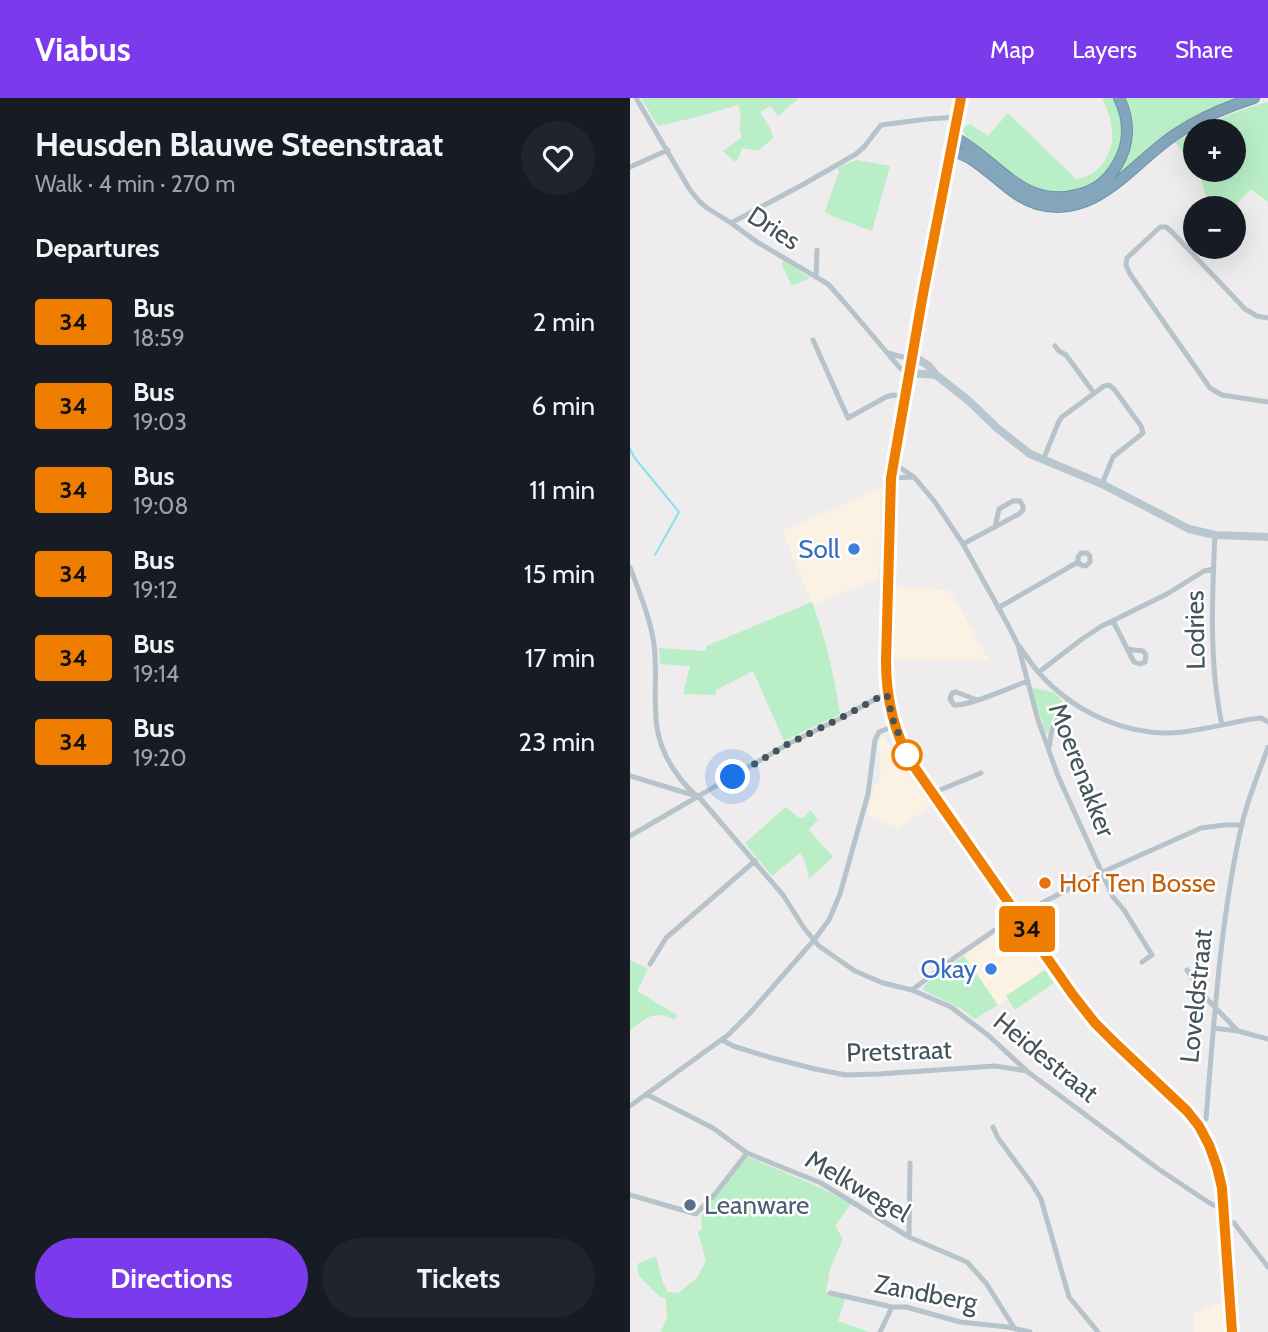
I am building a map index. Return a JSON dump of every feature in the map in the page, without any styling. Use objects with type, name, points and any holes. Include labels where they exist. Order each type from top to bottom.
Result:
[{"type":"highway","points":[[954,137],[1034,194],[1053,198],[1074,196],[1095,189],[1119,162],[1128,129],[1119,98]]},
{"type":"highway","points":[[951,150],[968,157],[1025,199],[1046,206],[1078,204],[1105,192],[1177,133],[1215,113],[1254,98]]},
{"type":"street","name":"Dries","points":[[636,98],[699,201],[768,249],[828,284],[900,368],[910,373]]},
{"type":"street","points":[[961,98],[891,478],[886,648],[887,695],[892,726],[907,755],[1073,995],[1095,1023],[1181,1105],[1199,1126],[1209,1145],[1222,1188],[1232,1332]]},
{"type":"street","points":[[731,223],[856,154],[881,125],[958,117]]},
{"type":"street","points":[[630,167],[668,150]]},
{"type":"street","points":[[738,228],[739,218]]},
{"type":"street","points":[[1268,318],[1257,316],[1245,309],[1166,227],[1160,228],[1126,258],[1130,274],[1208,386],[1222,395],[1268,402]]},
{"type":"street","points":[[816,276],[817,250]]},
{"type":"street","points":[[813,340],[848,418],[886,397],[905,397]]},
{"type":"street","points":[[1055,346],[1066,355],[1094,393]]},
{"type":"street","points":[[888,353],[913,357],[929,366],[936,375],[1030,454],[1102,484],[1189,529],[1215,535],[1268,537]]},
{"type":"street","points":[[910,373],[936,375]]},
{"type":"street","points":[[1043,460],[1059,421],[1094,393],[1109,385],[1141,426],[1143,433],[1113,457],[1102,484]]},
{"type":"street","name":"Moerenakker","points":[[893,463],[908,471],[935,502],[963,544],[1018,645],[1038,720],[1067,797],[1113,897],[1155,953],[1142,962]]},
{"type":"street","points":[[891,478],[914,477]]},
{"type":"street","points":[[963,544],[995,527],[1023,510],[1020,501],[1013,501],[999,509],[995,527]]},
{"type":"street","name":"Lodries","points":[[1215,535],[1215,687],[1222,725]]},
{"type":"street","points":[[998,608],[1078,562]]},
{"type":"street","name":"Heidestraat","points":[[630,567],[653,638],[654,706],[664,756],[673,770],[783,895],[819,946],[851,969],[883,983],[912,990],[957,1012],[1028,1072],[1178,1182],[1213,1205],[1223,1206]]},
{"type":"street","points":[[1039,672],[1082,639],[1204,571],[1213,569]]},
{"type":"street","points":[[1113,621],[1127,649]]},
{"type":"street","points":[[1018,645],[1039,672],[1069,700],[1099,718],[1150,732],[1183,732],[1261,718],[1268,722]]},
{"type":"street","name":"Moerenakker","points":[[977,700],[1028,681]]},
{"type":"street","points":[[630,836],[788,744],[887,695]]},
{"type":"street","points":[[1048,750],[1052,729],[1069,700]]},
{"type":"street","points":[[630,1106],[722,1040],[750,1013],[829,920],[840,894],[868,794],[876,736],[892,726]]},
{"type":"street","name":"Loveldstraat","points":[[1199,1126],[1206,1119],[1215,1007],[1226,915],[1241,825],[1268,747]]},
{"type":"street","points":[[933,793],[981,773]]},
{"type":"street","points":[[630,776],[699,797]]},
{"type":"street","points":[[912,990],[1017,916],[1102,872],[1200,828],[1241,825]]},
{"type":"street","points":[[650,964],[666,938],[755,861]]},
{"type":"street","points":[[1187,970],[1208,999],[1238,1031]]},
{"type":"street","points":[[1213,1028],[1268,1039]]},
{"type":"street","name":"Pretstraat","points":[[722,1040],[772,1058],[846,1075],[999,1066],[1028,1072]]},
{"type":"street","points":[[999,1066],[1009,1055]]},
{"type":"street","name":"Melkwegel","points":[[646,1094],[713,1128],[747,1153],[821,1183],[909,1237],[971,1265],[990,1288],[1013,1331]]},
{"type":"street","points":[[993,1127],[1041,1199],[1069,1297],[1098,1332]]},
{"type":"street","points":[[630,1195],[696,1214],[747,1153]]},
{"type":"street","points":[[909,1237],[910,1163]]},
{"type":"street","points":[[1224,1221],[1234,1223],[1268,1267]]},
{"type":"street","name":"Zandberg","points":[[830,1293],[892,1307],[906,1307],[961,1322],[1008,1327],[1013,1331]]},
{"type":"street","points":[[880,1332],[892,1307]]},
{"type":"street","points":[[1013,1331],[1030,1332]]},
{"type":"shaded area","points":[[881,488],[879,578],[813,605],[782,531]]},
{"type":"shaded area","points":[[894,587],[950,591],[989,660],[892,659]]},
{"type":"shaded area","points":[[884,737],[930,806],[898,828],[867,815],[875,785],[879,784],[880,739]]},
{"type":"shaded area","points":[[1011,923],[1045,970],[1006,996],[1008,999],[998,1005],[964,956]]},
{"type":"shaded area","points":[[1222,1301],[1225,1332],[1194,1332],[1194,1310],[1200,1312]]},
{"type":"green space","points":[[641,98],[799,98],[778,116],[771,106],[760,112],[773,138],[758,151],[742,148],[735,162],[723,151],[742,137],[738,105],[658,126]]},
{"type":"green space","points":[[1102,98],[1113,98],[1121,117],[1122,136],[1117,154],[1108,169],[1094,182],[1078,190],[1059,193],[1027,185],[976,146],[962,130],[970,124],[988,136],[1008,113],[1076,179],[1092,174],[1104,162],[1111,147],[1111,121]]},
{"type":"green space","points":[[1124,98],[1243,98],[1213,110],[1200,119],[1183,119],[1183,131],[1096,191],[1127,153]]},
{"type":"green space","points":[[1268,102],[1268,202],[1251,189],[1244,196],[1205,195],[1202,182],[1246,182],[1246,119],[1221,119]]},
{"type":"green space","points":[[1183,138],[1183,153],[1175,142]]},
{"type":"green space","points":[[857,160],[890,166],[872,231],[825,211],[839,172],[837,168]]},
{"type":"green space","points":[[783,261],[810,278],[792,286],[782,265]]},
{"type":"green space","points":[[812,602],[829,657],[840,714],[784,741],[753,671],[716,690],[716,695],[683,694],[690,666],[660,664],[659,648],[706,651],[706,646]]},
{"type":"green space","points":[[1032,688],[1053,692],[1062,700],[1047,734],[1045,733]]},
{"type":"green space","points":[[786,807],[798,817],[804,818],[810,810],[818,819],[809,830],[833,857],[809,879],[805,861],[800,853],[772,876],[745,843]]},
{"type":"green space","points":[[964,956],[998,1005],[975,1019],[923,988]]},
{"type":"green space","points":[[630,960],[648,969],[637,991],[677,1015],[674,1020],[661,1015],[650,1016],[630,1031]]},
{"type":"green space","points":[[1045,970],[1054,983],[1015,1010],[1006,996]]},
{"type":"green space","points":[[746,1156],[819,1187],[851,1204],[835,1226],[843,1239],[830,1269],[826,1292],[847,1294],[838,1321],[869,1332],[661,1332],[667,1317],[666,1299],[659,1296],[639,1276],[637,1264],[656,1256],[668,1292],[678,1293],[696,1279],[706,1261],[698,1232],[702,1229],[702,1214]]},
{"type":"waterway","points":[[630,449],[679,512],[655,555]]},
{"type":"bus line","name":"34","points":[[961,98],[891,478],[886,661],[889,705],[897,733],[913,765],[1073,995],[1095,1023],[1187,1111],[1204,1135],[1214,1155],[1222,1188],[1232,1332]]},
{"type":"place","name":"Soll","points":[[854,549]]},
{"type":"place","name":"Hof Ten Bosse","points":[[1045,883]]},
{"type":"place","name":"Okay","points":[[991,969]]},
{"type":"place","name":"Leanware","points":[[690,1205]]},
{"type":"route","points":[[733,777],[788,744],[887,695],[893,720],[907,755]]}]
